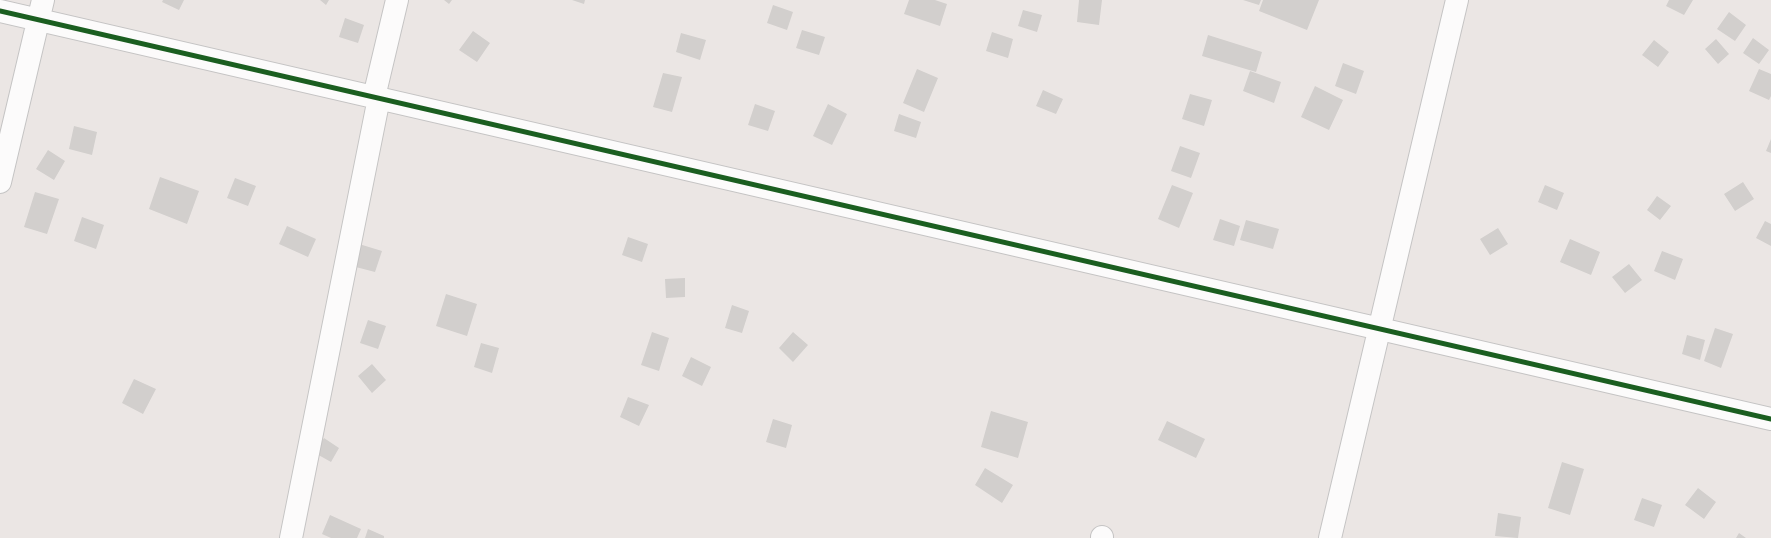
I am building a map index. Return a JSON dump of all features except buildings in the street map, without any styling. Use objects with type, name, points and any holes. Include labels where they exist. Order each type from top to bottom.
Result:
[{"type":"street","points":[[291,538],[397,0]]},
{"type":"street","points":[[1330,538],[1378,328],[1457,0]]},
{"type":"street","points":[[0,182],[41,10]]},
{"type":"street","points":[[0,11],[41,10],[377,98],[1771,419]]},
{"type":"cycle path","points":[[0,11],[1771,419]]}]
